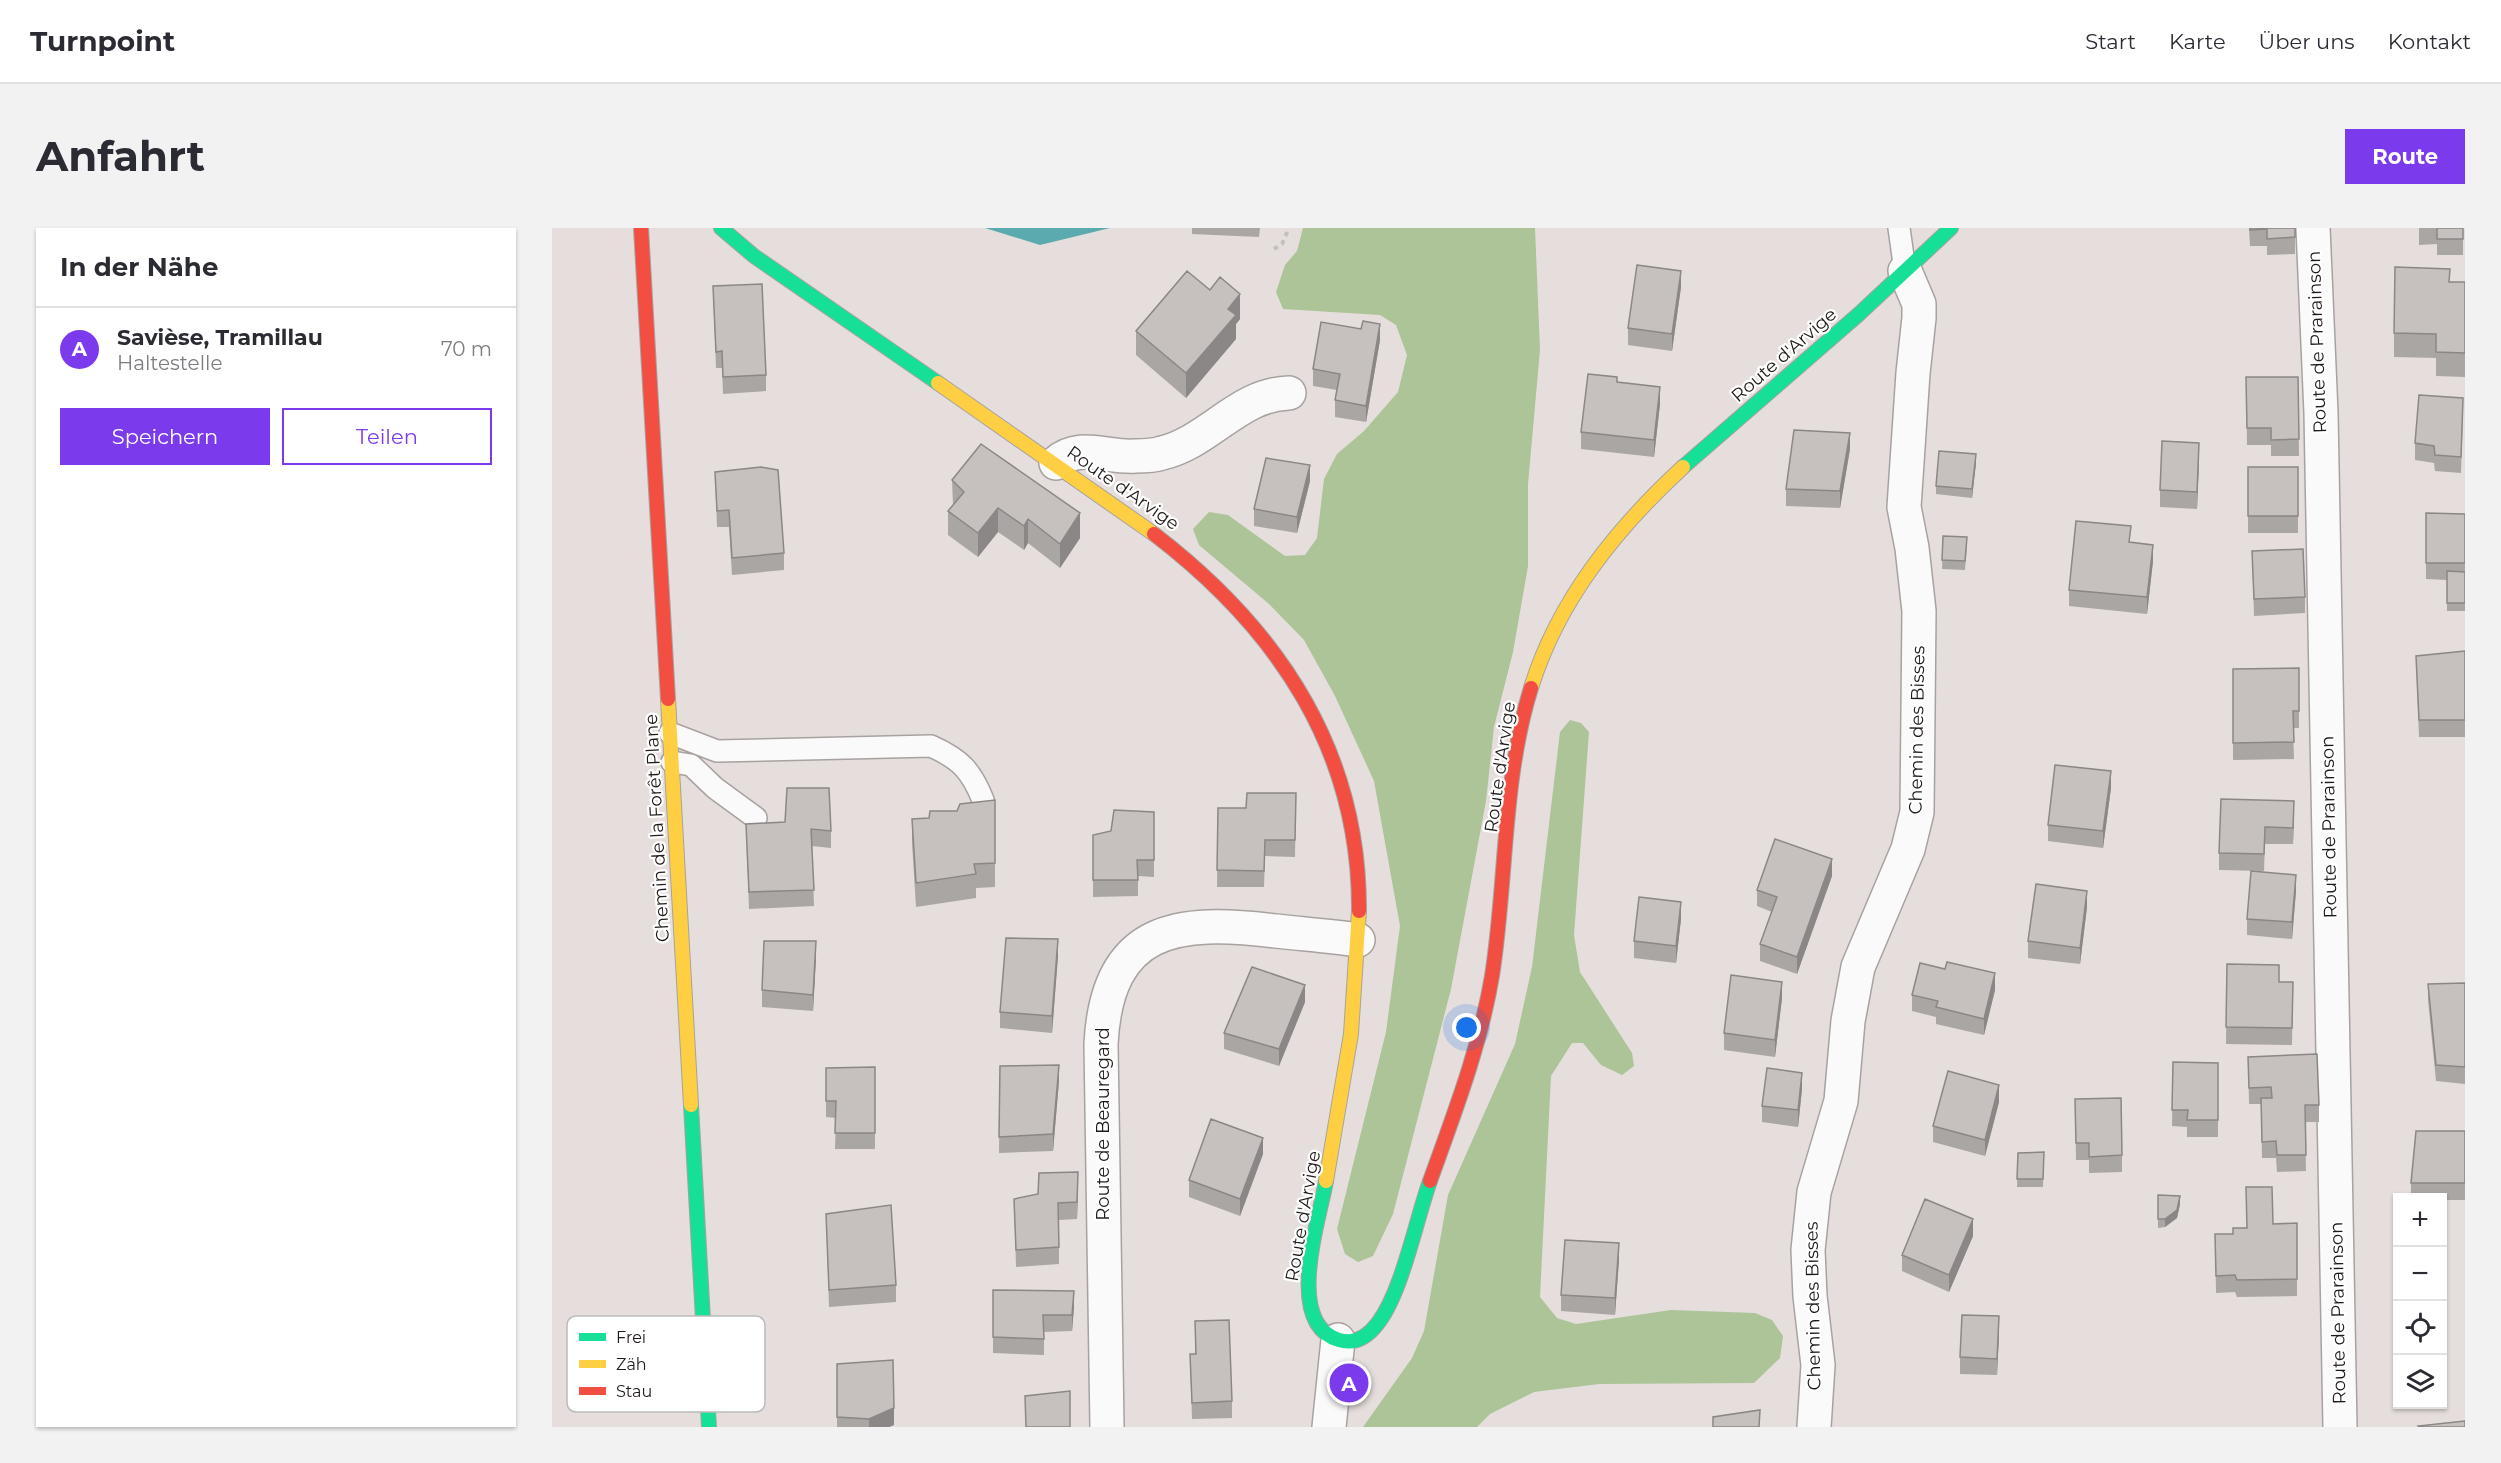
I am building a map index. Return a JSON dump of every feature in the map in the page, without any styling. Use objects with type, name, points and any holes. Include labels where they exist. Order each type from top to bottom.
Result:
[{"type":"street","name":"Chemin de la Forêt Plane","points":[[641,228],[703,1316]]},
{"type":"street","name":"Route d'Arvige","points":[[721,228],[754,256],[1157,534],[1216,584],[1262,632],[1296,680],[1324,736],[1347,807],[1357,889],[1357,974],[1341,1107],[1307,1280],[1311,1312],[1318,1325],[1338,1340],[1362,1339],[1380,1320],[1389,1305],[1421,1200],[1466,1076],[1484,1017],[1494,954],[1521,726],[1540,663],[1571,599],[1611,543],[1662,489],[1951,228]]},
{"type":"street","name":"Route de Prarainson","points":[[2313,228],[2321,424],[2340,1427]]},
{"type":"street","name":"Chemin des Bisses","points":[[1814,1427],[1818,1365],[1810,1296],[1808,1250],[1814,1192],[1841,1101],[1848,1021],[1858,967],[1908,849],[1917,812],[1919,611],[1904,499],[1913,373],[1920,318],[1919,304],[1905,271]]},
{"type":"street","points":[[1056,463],[1070,453],[1087,451],[1128,457],[1163,453],[1199,436],[1258,399],[1271,394],[1289,393]]},
{"type":"street","name":"Route de Beauregard","points":[[1107,1427],[1101,1044],[1102,1021],[1112,986],[1128,959],[1144,944],[1176,929],[1219,925],[1358,940]]},
{"type":"street","points":[[1329,1427],[1338,1340]]},
{"type":"street","name":"Chemin de la Forêt Plane","points":[[708,1412],[709,1427]]},
{"type":"lane","points":[[1899,228],[1905,271]]},
{"type":"lane","points":[[670,733],[717,751],[931,746],[951,755],[973,776],[983,800]]},
{"type":"lane","points":[[672,762],[691,765],[715,788],[756,818]]},
{"type":"path","points":[[1274,249],[1282,244],[1288,228]]},
{"type":"green space","points":[[1303,228],[1535,228],[1540,350],[1528,484],[1528,566],[1513,652],[1494,727],[1486,801],[1451,989],[1393,1214],[1373,1256],[1358,1262],[1345,1254],[1337,1229],[1386,1032],[1400,926],[1374,781],[1335,696],[1304,640],[1269,604],[1199,545],[1193,529],[1209,512],[1228,515],[1285,556],[1305,555],[1317,538],[1324,479],[1337,454],[1364,431],[1398,392],[1407,355],[1396,325],[1380,315],[1283,309],[1276,292],[1285,265],[1297,251]]},
{"type":"green space","points":[[1570,720],[1581,723],[1589,732],[1574,935],[1580,972],[1632,1053],[1634,1066],[1622,1075],[1601,1065],[1583,1043],[1572,1043],[1551,1076],[1540,1297],[1557,1318],[1576,1324],[1671,1310],[1755,1313],[1772,1320],[1783,1336],[1780,1358],[1754,1383],[1599,1384],[1534,1392],[1490,1414],[1477,1427],[1363,1427],[1412,1358],[1424,1331],[1448,1195],[1515,1044],[1532,967],[1560,732]]},
{"type":"water","points":[[985,228],[1110,228],[1040,245]]},
{"type":"building","points":[[2250,228],[2295,228],[2295,237],[2267,239],[2267,229],[2250,230]]},
{"type":"building","points":[[2437,228],[2463,228],[2463,239],[2437,239]]},
{"type":"building","points":[[1637,265],[1681,271],[1672,334],[1628,328]]},
{"type":"building","points":[[2395,267],[2450,269],[2449,282],[2465,282],[2465,353],[2436,352],[2436,334],[2394,333]]},
{"type":"building","points":[[1187,271],[1210,290],[1220,277],[1240,294],[1228,309],[1236,315],[1186,373],[1136,331]]},
{"type":"building","points":[[762,284],[766,375],[723,377],[722,351],[716,352],[713,286]]},
{"type":"building","points":[[1363,321],[1380,324],[1366,406],[1335,400],[1340,374],[1313,369],[1321,322],[1361,329]]},
{"type":"building","points":[[1588,374],[1617,377],[1617,382],[1660,387],[1654,440],[1581,432]]},
{"type":"building","points":[[2246,377],[2298,377],[2299,439],[2271,440],[2271,428],[2247,428]]},
{"type":"building","points":[[2419,395],[2463,398],[2461,457],[2435,455],[2434,446],[2415,443]]},
{"type":"building","points":[[1794,430],[1850,433],[1840,491],[1786,489]]},
{"type":"building","points":[[2162,441],[2199,443],[2197,492],[2160,490]]},
{"type":"building","points":[[981,444],[1080,513],[1060,544],[1028,519],[1024,526],[998,508],[978,533],[948,511],[964,492],[952,480]]},
{"type":"building","points":[[1939,451],[1976,454],[1972,489],[1936,486]]},
{"type":"building","points":[[1266,458],[1310,465],[1297,517],[1254,509]]},
{"type":"building","points":[[761,467],[778,470],[784,553],[732,558],[729,510],[717,511],[715,472]]},
{"type":"building","points":[[2248,467],[2298,467],[2298,516],[2248,516]]},
{"type":"building","points":[[2426,513],[2465,514],[2465,563],[2426,563]]},
{"type":"building","points":[[2076,521],[2131,526],[2129,542],[2153,545],[2147,597],[2069,590]]},
{"type":"building","points":[[1943,536],[1967,537],[1965,561],[1942,560]]},
{"type":"building","points":[[2303,549],[2305,597],[2254,599],[2252,551]]},
{"type":"building","points":[[2447,571],[2465,572],[2465,603],[2447,603]]},
{"type":"building","points":[[2465,651],[2465,720],[2419,720],[2416,656]]},
{"type":"building","points":[[2299,668],[2299,711],[2293,711],[2294,742],[2233,743],[2233,669]]},
{"type":"building","points":[[2055,765],[2111,771],[2103,831],[2048,825]]},
{"type":"building","points":[[787,788],[829,788],[831,831],[811,829],[814,890],[749,892],[746,824],[785,822]]},
{"type":"building","points":[[1247,793],[1296,793],[1295,840],[1265,840],[1264,871],[1217,870],[1218,808],[1246,808]]},
{"type":"building","points":[[2221,799],[2294,801],[2293,828],[2265,827],[2264,854],[2219,853]]},
{"type":"building","points":[[995,800],[995,863],[974,864],[976,874],[916,883],[912,819],[929,818],[930,811],[957,811],[960,804]]},
{"type":"building","points":[[1114,810],[1154,812],[1154,860],[1137,860],[1138,880],[1093,880],[1093,835],[1111,831]]},
{"type":"building","points":[[1775,839],[1832,859],[1797,957],[1760,944],[1777,897],[1757,890]]},
{"type":"building","points":[[2251,871],[2296,875],[2292,922],[2247,919]]},
{"type":"building","points":[[2036,884],[2087,891],[2080,948],[2028,941]]},
{"type":"building","points":[[1639,897],[1681,902],[1676,946],[1634,941]]},
{"type":"building","points":[[1006,938],[1058,939],[1052,1016],[1000,1012]]},
{"type":"building","points":[[764,941],[816,941],[813,995],[762,990]]},
{"type":"building","points":[[1947,962],[1995,973],[1984,1019],[1936,1007],[1938,1001],[1912,995],[1920,963],[1945,969]]},
{"type":"building","points":[[2227,964],[2279,965],[2279,982],[2293,982],[2292,1028],[2226,1027]]},
{"type":"building","points":[[1252,967],[1305,985],[1279,1049],[1224,1033]]},
{"type":"building","points":[[1731,975],[1782,982],[1775,1040],[1724,1033]]},
{"type":"building","points":[[2465,983],[2465,1067],[2436,1065],[2428,984]]},
{"type":"building","points":[[2317,1054],[2319,1105],[2305,1105],[2306,1155],[2277,1155],[2276,1141],[2262,1142],[2261,1098],[2272,1098],[2271,1087],[2249,1088],[2248,1057]]},
{"type":"building","points":[[2173,1062],[2218,1063],[2218,1120],[2187,1120],[2188,1110],[2172,1110]]},
{"type":"building","points":[[1059,1065],[1053,1134],[999,1137],[1000,1066]]},
{"type":"building","points":[[875,1067],[875,1133],[835,1133],[836,1101],[826,1101],[826,1068]]},
{"type":"building","points":[[1767,1068],[1802,1073],[1798,1110],[1762,1106]]},
{"type":"building","points":[[1948,1071],[1999,1085],[1985,1140],[1933,1126]]},
{"type":"building","points":[[2121,1098],[2122,1155],[2089,1157],[2089,1143],[2076,1143],[2075,1099]]},
{"type":"building","points":[[1211,1119],[1263,1138],[1240,1199],[1189,1180]]},
{"type":"building","points":[[2416,1131],[2465,1131],[2465,1183],[2411,1183]]},
{"type":"building","points":[[2044,1152],[2043,1179],[2017,1179],[2018,1153]]},
{"type":"building","points":[[1078,1172],[1077,1202],[1058,1203],[1059,1247],[1016,1250],[1014,1199],[1038,1194],[1039,1173]]},
{"type":"building","points":[[2246,1187],[2272,1187],[2273,1224],[2297,1223],[2297,1279],[2237,1280],[2235,1275],[2216,1276],[2215,1234],[2233,1234],[2233,1228],[2247,1228]]},
{"type":"building","points":[[2158,1195],[2180,1196],[2177,1210],[2165,1219],[2158,1219]]},
{"type":"building","points":[[1925,1199],[1973,1219],[1949,1275],[1902,1255]]},
{"type":"building","points":[[891,1205],[896,1285],[829,1290],[826,1214]]},
{"type":"building","points":[[1565,1240],[1619,1243],[1615,1298],[1561,1295]]},
{"type":"building","points":[[993,1290],[1074,1291],[1072,1315],[1043,1315],[1044,1339],[993,1337]]},
{"type":"building","points":[[1962,1315],[1999,1316],[1997,1359],[1960,1357]]},
{"type":"building","points":[[1229,1320],[1232,1401],[1192,1403],[1190,1354],[1196,1354],[1195,1321]]},
{"type":"building","points":[[893,1360],[894,1408],[869,1419],[837,1417],[837,1364]]},
{"type":"building","points":[[1070,1391],[1070,1427],[1026,1427],[1025,1396]]},
{"type":"building","points":[[1760,1410],[1759,1427],[1713,1427],[1713,1417]]},
{"type":"building","points":[[2465,1421],[2465,1427],[2418,1426]]},
{"type":"traffic: fast","points":[[721,228],[754,256],[938,383]]},
{"type":"traffic: fast","points":[[1683,467],[1859,314],[1951,228]]},
{"type":"traffic: fast","points":[[691,1105],[703,1316]]},
{"type":"traffic: fast","points":[[1326,1181],[1309,1270],[1309,1293],[1313,1314],[1322,1330],[1345,1341],[1356,1340],[1366,1335],[1387,1310],[1401,1275],[1430,1181]]},
{"type":"traffic: fast","points":[[708,1412],[709,1427]]},
{"type":"traffic: slow","points":[[938,383],[1154,534]]},
{"type":"traffic: slow","points":[[1531,688],[1557,625],[1592,567],[1635,515],[1683,467]]},
{"type":"traffic: slow","points":[[668,699],[691,1105]]},
{"type":"traffic: slow","points":[[1326,1181],[1351,1034],[1359,911]]},
{"type":"traffic: jam","points":[[641,228],[668,699]]},
{"type":"traffic: jam","points":[[1154,534],[1198,571],[1238,610],[1274,653],[1303,698],[1327,746],[1345,798],[1356,852],[1359,911]]},
{"type":"traffic: jam","points":[[1430,1181],[1466,1080],[1487,1002],[1497,940],[1506,831],[1515,759],[1531,688]]},
{"type":"place","name":"Savièse, Tramillau","points":[[1349,1383]]}]
